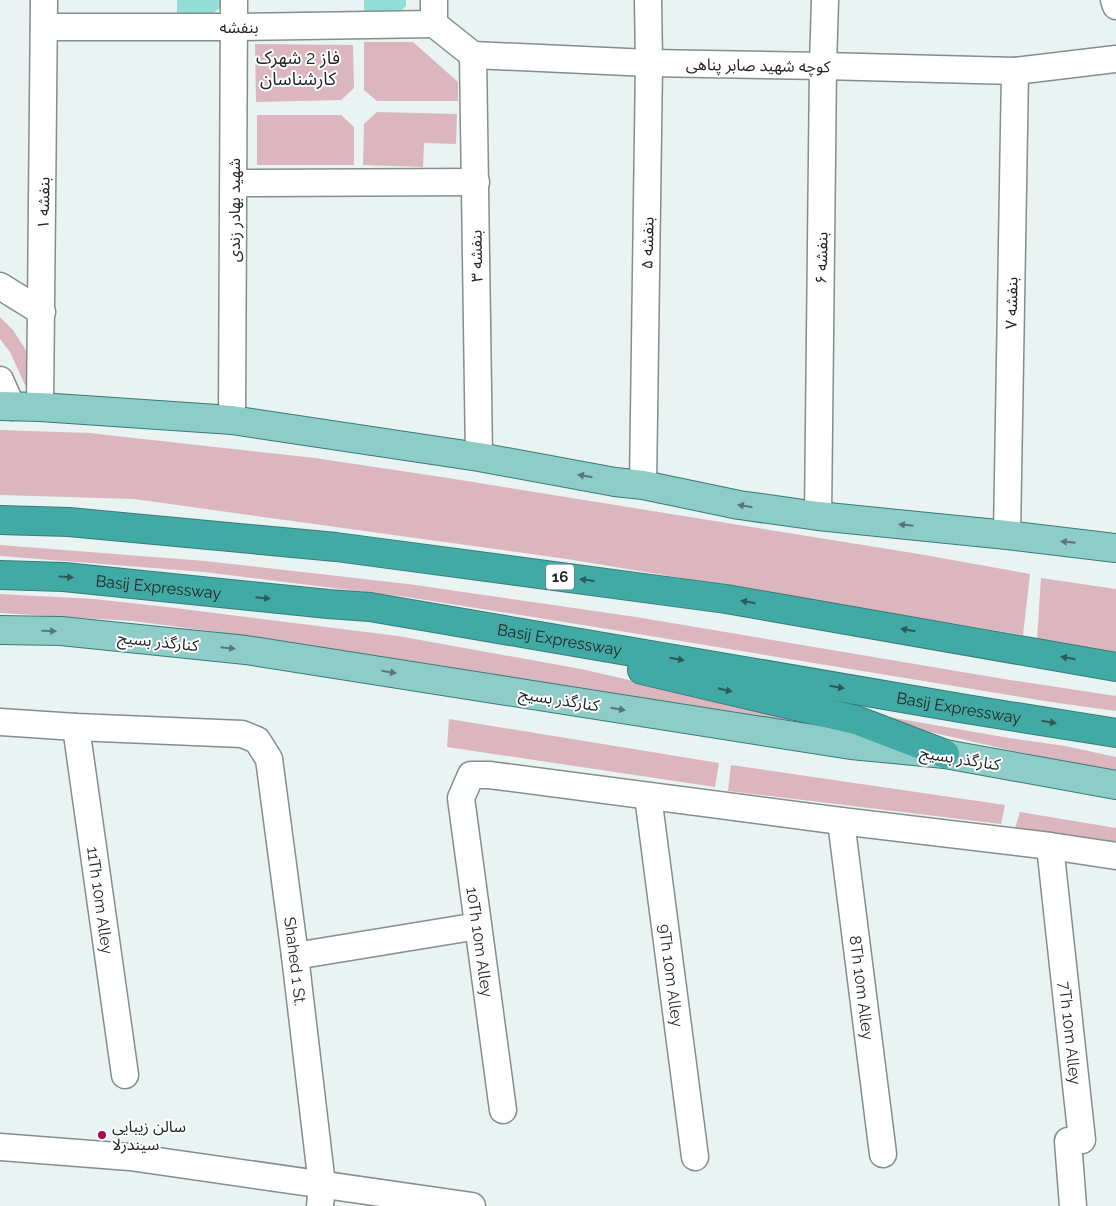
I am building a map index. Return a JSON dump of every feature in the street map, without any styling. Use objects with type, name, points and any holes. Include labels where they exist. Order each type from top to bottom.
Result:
[{"type":"highway","name":"16","points":[[0,520],[68,522],[336,547],[726,598],[1116,667]]},
{"type":"highway","name":"Basij Expressway","points":[[0,575],[64,577],[370,607],[1116,733]]},
{"type":"highway","points":[[370,607],[856,720],[944,754]]},
{"type":"main road","points":[[6,406],[232,420],[479,457],[615,482],[644,485],[740,505],[818,516],[1116,548]]},
{"type":"main road","name":"کنارگذر بسیج","points":[[0,630],[61,631],[246,650],[851,746],[944,754],[1116,785]]},
{"type":"street","name":"بنفشه ۱","points":[[40,407],[44,0]]},
{"type":"street","name":"شهید بهادر زندی","points":[[232,420],[234,0]]},
{"type":"street","name":"بنفشه ۵","points":[[644,485],[649,63],[648,0]]},
{"type":"street","name":"بنفشه ۶","points":[[818,516],[825,0]]},
{"type":"street","points":[[1114,0],[1116,6]]},
{"type":"street","name":"بنفشه","points":[[44,27],[234,27],[434,12]]},
{"type":"street","points":[[434,12],[473,55]]},
{"type":"street","name":"کوچه شهید صابر پناهی","points":[[473,55],[649,63],[1014,71],[1116,59]]},
{"type":"street","name":"بنفشه ۳","points":[[473,55],[479,457]]},
{"type":"street","name":"بنفشه ۷","points":[[1007,535],[1014,71]]},
{"type":"street","points":[[234,184],[476,182]]},
{"type":"street","points":[[0,286],[42,312]]},
{"type":"street","points":[[0,380],[6,406]]},
{"type":"street","points":[[0,722],[76,727]]},
{"type":"street","name":"Shahed 1 St.","points":[[76,727],[242,734],[256,740],[269,758],[295,956],[321,1196]]},
{"type":"street","name":"11Th 10m Alley","points":[[76,727],[125,1074]]},
{"type":"street","name":"10Th 10m Alley","points":[[502,1110],[461,798],[471,775],[489,775],[648,796]]},
{"type":"street","points":[[648,796],[1050,846],[1116,856]]},
{"type":"street","name":"9Th 10m Alley","points":[[648,796],[695,1157]]},
{"type":"street","name":"8Th 10m Alley","points":[[841,820],[883,1154]]},
{"type":"street","name":"7Th 10m Alley","points":[[1050,846],[1082,1140],[1068,1141],[1072,1206]]},
{"type":"street","points":[[295,956],[478,926]]},
{"type":"street","points":[[0,1147],[130,1157],[321,1196],[472,1206]]},
{"type":"shaded area","points":[[364,42],[413,42],[458,82],[458,101],[377,101],[364,90]]},
{"type":"shaded area","points":[[255,44],[353,45],[354,88],[341,100],[256,102]]},
{"type":"shaded area","points":[[377,112],[457,114],[456,144],[424,143],[423,167],[363,165],[364,124]]},
{"type":"shaded area","points":[[257,115],[341,115],[354,127],[354,165],[257,165]]},
{"type":"shaded area","points":[[0,317],[13,330],[29,355],[30,389],[26,387],[10,352],[0,339]]},
{"type":"shaded area","points":[[0,430],[89,433],[315,458],[919,554],[1030,574],[1023,635],[567,559],[134,499],[0,495]]},
{"type":"shaded area","points":[[0,545],[205,561],[408,584],[636,617],[1116,696],[1116,711],[407,597],[204,572],[0,556]]},
{"type":"shaded area","points":[[1041,578],[1116,589],[1116,653],[1037,640]]},
{"type":"shaded area","points":[[0,594],[94,599],[398,636],[581,669],[874,736],[210,631],[133,621],[0,613]]},
{"type":"shaded area","points":[[860,712],[1065,746],[1116,757],[1116,774],[921,730]]},
{"type":"shaded area","points":[[449,719],[719,763],[715,787],[447,747]]},
{"type":"shaded area","points":[[731,765],[1005,805],[1001,824],[728,791]]},
{"type":"shaded area","points":[[1020,812],[1116,828],[1116,846],[1015,828]]},
{"type":"building","points":[[177,0],[224,0],[224,5],[212,14],[177,13]]},
{"type":"building","points":[[364,0],[406,0],[406,6],[397,15],[364,14]]},
{"type":"place","name":"سالن زیبایی سیندرلا","points":[[102,1135]]},
{"type":"district","name":"فاز 2 شهرک کارشناسان","points":[[298,68]]}]
